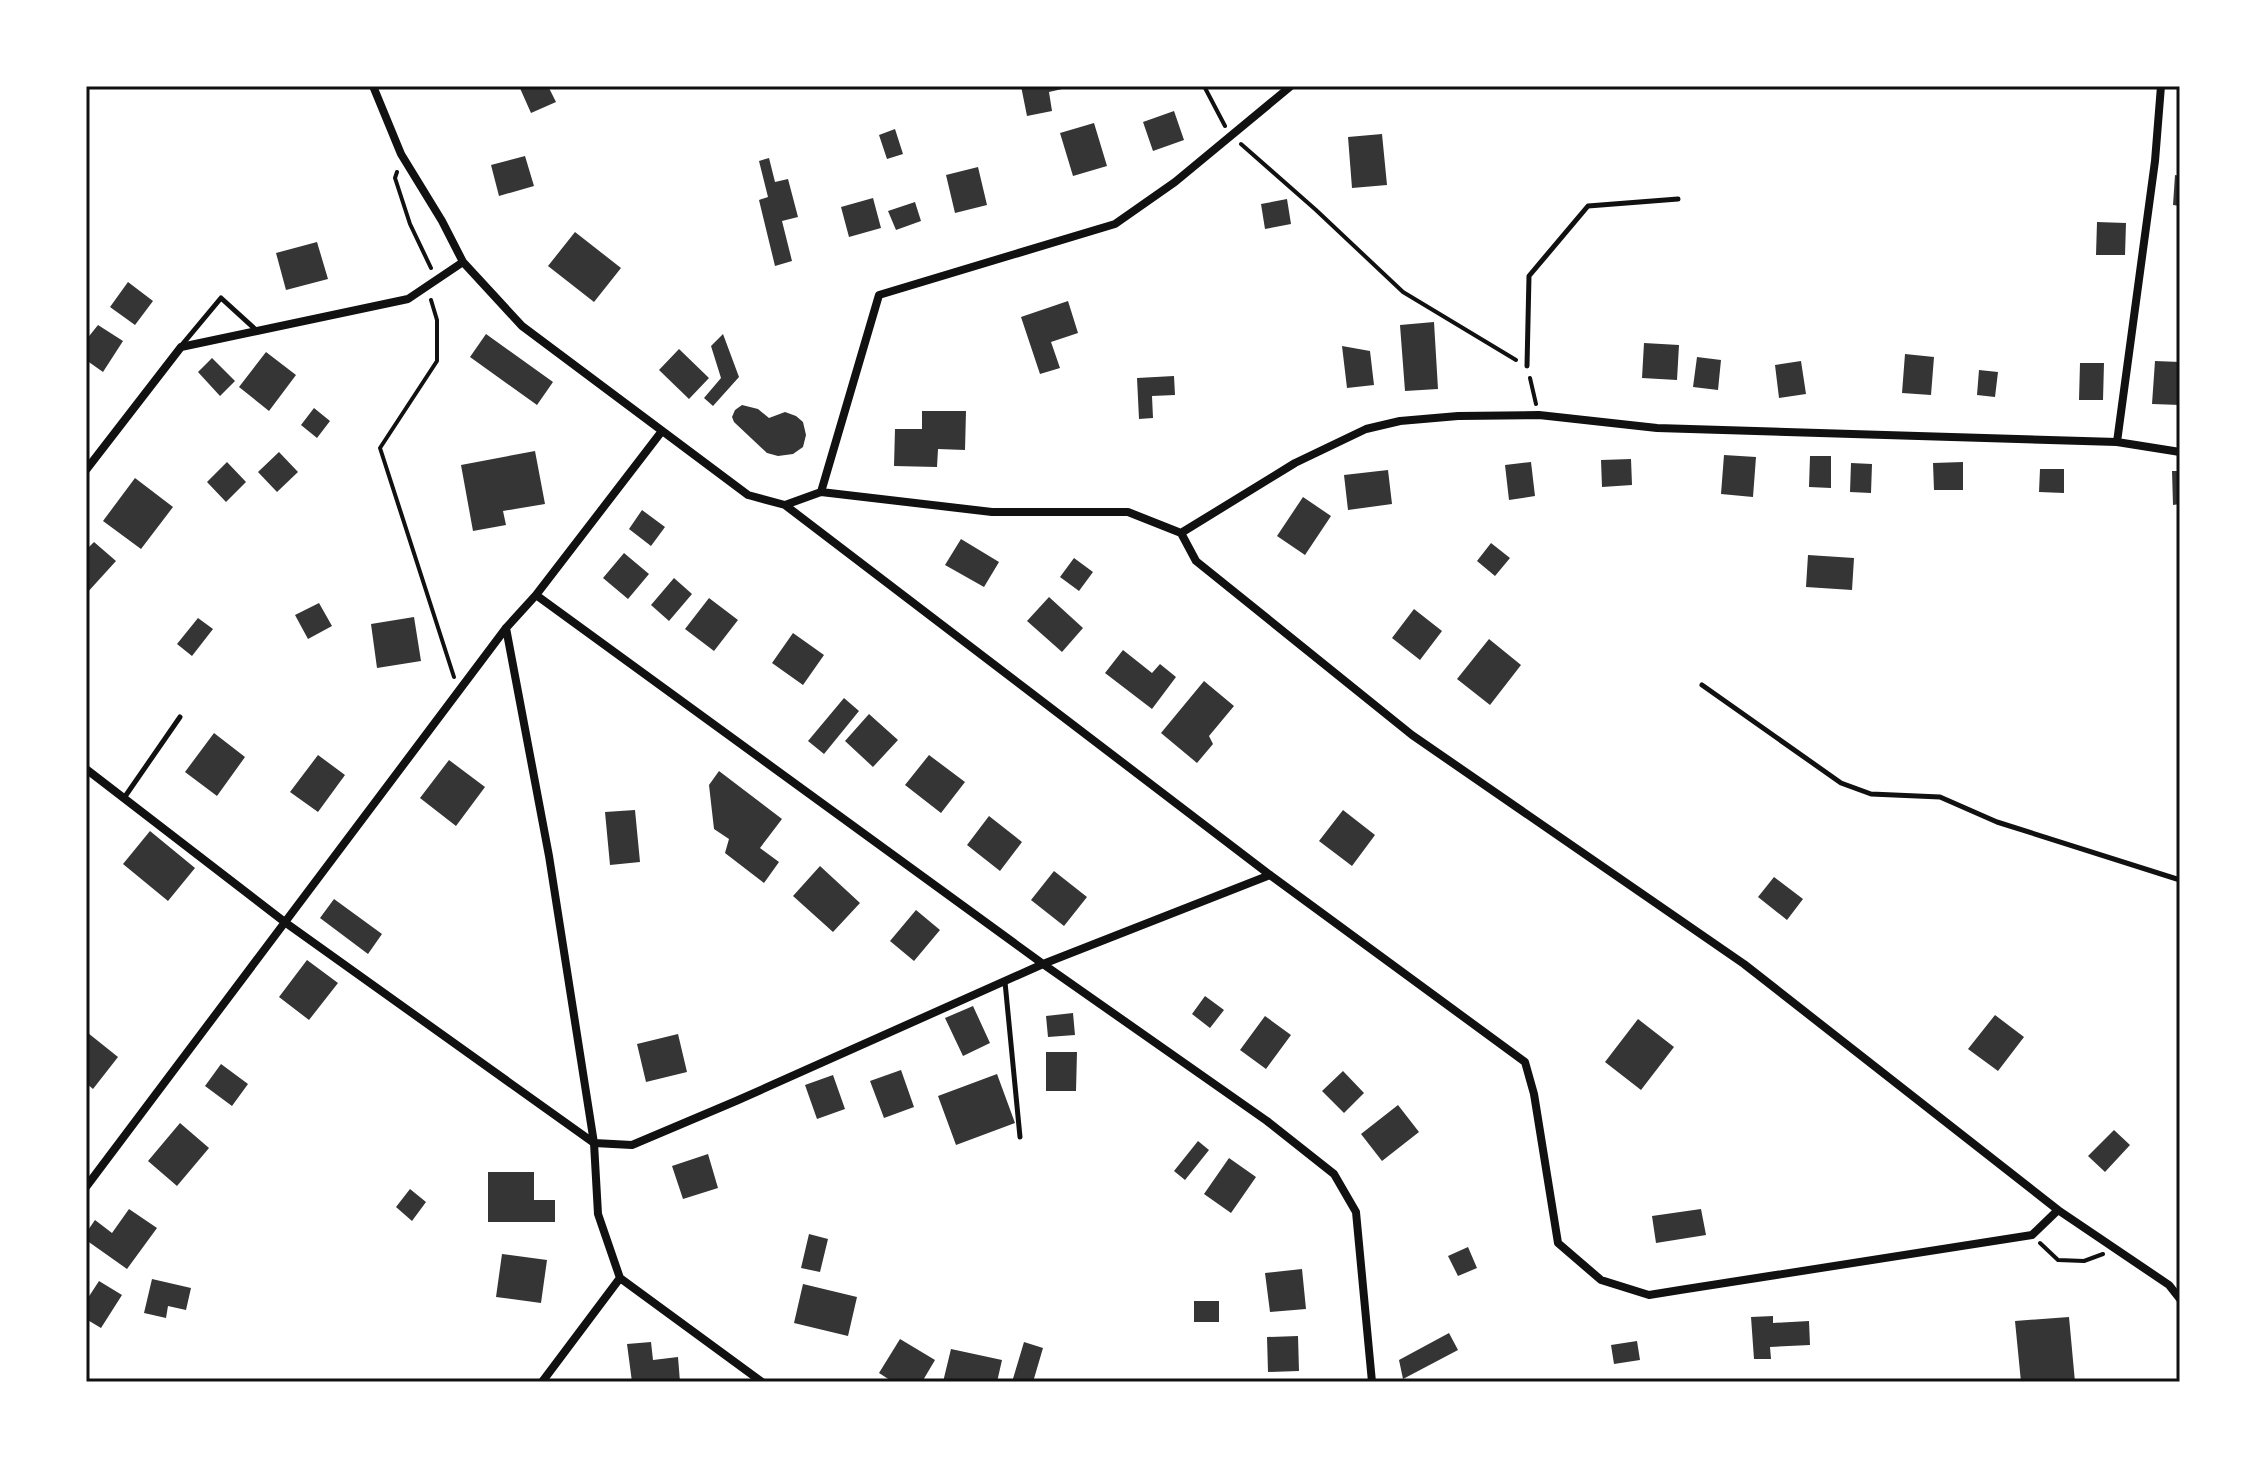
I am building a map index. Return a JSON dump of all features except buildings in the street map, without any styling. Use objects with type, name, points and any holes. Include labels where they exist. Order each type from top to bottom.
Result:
[{"type":"street","points":[[373,86],[401,154],[463,262],[522,326],[748,495],[785,505],[1270,875],[1525,1062],[1534,1094],[1558,1243],[1601,1280],[1649,1295],[2032,1235],[2058,1210]]},
{"type":"street","points":[[821,492],[879,295],[1115,224],[1175,182],[1291,86]]},
{"type":"street","points":[[2117,442],[2155,161],[2161,86]]},
{"type":"street","points":[[86,470],[181,347],[408,299],[463,262]]},
{"type":"street","points":[[1181,533],[1295,463],[1366,429],[1400,421],[1444,417],[1539,415],[1657,428],[2117,442],[2180,452]]},
{"type":"street","points":[[86,1187],[506,628],[536,595],[662,431]]},
{"type":"street","points":[[785,505],[821,492],[992,512],[1128,512],[1181,533],[1196,561],[1412,735],[1744,964],[2058,1210],[2169,1285],[2180,1299]]},
{"type":"street","points":[[536,595],[1043,964],[1267,1121],[1334,1174],[1356,1212],[1372,1382]]},
{"type":"street","points":[[506,628],[549,856],[594,1143],[598,1214],[620,1278],[762,1382]]},
{"type":"street","points":[[86,769],[286,923],[594,1143],[632,1145],[1043,964],[1270,875]]},
{"type":"street","points":[[542,1382],[620,1278]]},
{"type":"lane","points":[[1527,366],[1529,276],[1588,206],[1678,199]]},
{"type":"lane","points":[[181,347],[221,298],[256,331]]},
{"type":"lane","points":[[1702,685],[1841,783],[1871,794],[1940,797],[1997,822],[2180,880]]},
{"type":"lane","points":[[124,798],[180,717]]},
{"type":"lane","points":[[1005,982],[1020,1137]]},
{"type":"path","points":[[1204,86],[1231,136],[1403,292],[1527,366],[1539,415]]},
{"type":"path","points":[[401,154],[395,178],[410,224],[431,267],[427,285],[437,320],[437,361],[380,448],[459,691]]},
{"type":"path","points":[[2032,1235],[2058,1260],[2084,1261],[2116,1250]]}]
